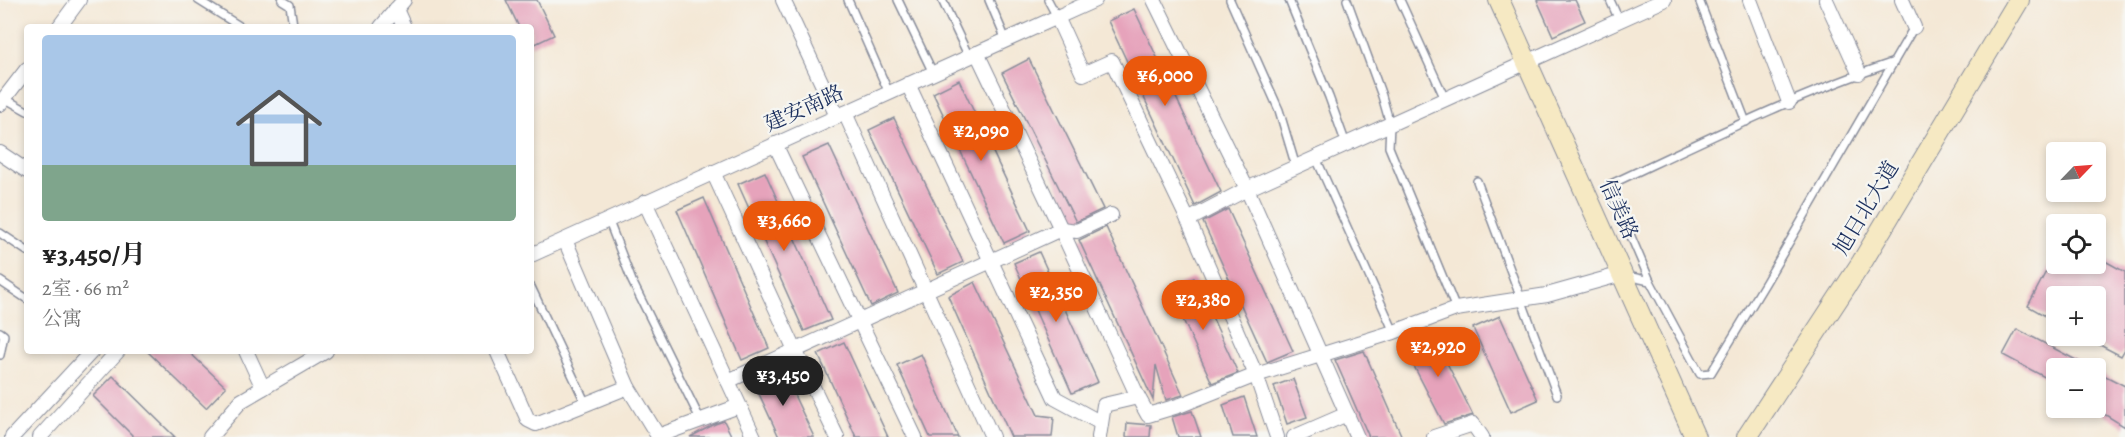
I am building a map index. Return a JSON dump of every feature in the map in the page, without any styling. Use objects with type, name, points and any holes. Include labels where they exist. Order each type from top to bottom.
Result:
[{"type":"street","points":[[61,24],[80,0]]},
{"type":"street","points":[[783,0],[926,291],[992,437]]},
{"type":"street","name":"建安南路","points":[[534,254],[1094,0]]},
{"type":"street","points":[[1154,0],[1247,189],[1357,437]]},
{"type":"street","name":"信美路","points":[[1499,0],[1695,437]]},
{"type":"street","points":[[1188,220],[1247,189],[1664,0]]},
{"type":"street","points":[[1750,0],[1790,102]]},
{"type":"street","points":[[1826,0],[1859,73]]},
{"type":"street","points":[[1902,0],[1914,27]]},
{"type":"street","name":"旭日北大道","points":[[1747,437],[1862,262],[2019,0]]},
{"type":"street","points":[[384,24],[400,5]]},
{"type":"street","points":[[400,5],[403,24]]},
{"type":"street","points":[[1057,17],[1083,74],[1112,61],[1188,220],[1256,375],[1277,437]]},
{"type":"street","points":[[973,55],[1061,229],[1148,415],[1181,405],[1256,375],[1394,332],[1456,309],[1547,295],[1622,274]]},
{"type":"street","points":[[2,101],[24,73]]},
{"type":"street","points":[[908,84],[1055,398],[1101,423]]},
{"type":"street","points":[[775,144],[915,437]]},
{"type":"street","points":[[0,153],[24,169]]},
{"type":"street","points":[[712,172],[837,437]]},
{"type":"street","points":[[645,202],[754,437]]},
{"type":"street","points":[[728,381],[1061,229],[1077,231],[1111,215]]},
{"type":"street","points":[[565,240],[628,387],[658,436],[677,434],[701,421],[739,406]]},
{"type":"street","points":[[12,437],[89,354]]},
{"type":"street","points":[[40,437],[115,354]]},
{"type":"street","points":[[247,354],[263,388]]},
{"type":"street","points":[[210,437],[241,401],[322,354]]},
{"type":"street","points":[[498,354],[528,420],[536,424],[628,387]]},
{"type":"street","points":[[1099,437],[1104,405],[1138,397]]},
{"type":"street","points":[[1294,437],[1347,414]]},
{"type":"street","points":[[1434,437],[1473,424],[1482,437]]},
{"type":"lane","points":[[198,0],[236,24]]},
{"type":"lane","points":[[282,0],[290,5],[293,24]]},
{"type":"lane","points":[[848,0],[889,93]]},
{"type":"lane","points":[[898,0],[933,73]]},
{"type":"lane","points":[[942,0],[973,55]]},
{"type":"lane","points":[[989,0],[1006,40]]},
{"type":"lane","points":[[1048,0],[1057,17]]},
{"type":"lane","points":[[1230,0],[1279,110],[1296,167]]},
{"type":"lane","points":[[1289,0],[1346,144]]},
{"type":"lane","points":[[1347,0],[1382,96],[1390,124],[1389,147],[1456,309]]},
{"type":"lane","points":[[1400,0],[1445,99]]},
{"type":"lane","points":[[1610,0],[1619,20]]},
{"type":"lane","points":[[1699,0],[1746,122]]},
{"type":"lane","points":[[1894,62],[1859,73],[1790,102],[1609,185],[1650,281],[1700,374],[1711,373],[1772,273],[1894,62],[1914,27]]},
{"type":"lane","points":[[2,101],[24,110]]},
{"type":"lane","points":[[1316,158],[1394,332]]},
{"type":"lane","points":[[1477,181],[1557,395]]},
{"type":"lane","points":[[608,219],[632,281],[701,421]]},
{"type":"lane","points":[[0,233],[24,249]]},
{"type":"lane","points":[[1622,274],[1650,281]]},
{"type":"lane","points":[[0,281],[24,297]]},
{"type":"lane","points":[[534,293],[586,404]]},
{"type":"lane","points":[[0,332],[4,335],[0,355]]},
{"type":"building","points":[[506,0],[537,0],[554,35],[534,45],[534,24],[518,24]]},
{"type":"building","points":[[1537,0],[1575,0],[1585,21],[1553,36]]},
{"type":"building","points":[[1134,9],[1221,192],[1195,206],[1108,21]]},
{"type":"building","points":[[1029,59],[1103,209],[1076,222],[1002,73]]},
{"type":"building","points":[[959,80],[1030,231],[1004,243],[933,93]]},
{"type":"building","points":[[894,118],[963,262],[938,274],[869,130]]},
{"type":"building","points":[[829,145],[898,293],[871,306],[802,157]]},
{"type":"building","points":[[765,172],[831,320],[804,331],[738,184]]},
{"type":"building","points":[[704,198],[769,348],[742,360],[677,210]]},
{"type":"building","points":[[1228,209],[1293,351],[1267,362],[1203,222]]},
{"type":"building","points":[[1106,227],[1183,395],[1166,400],[1156,365],[1153,400],[1079,240]]},
{"type":"building","points":[[1039,252],[1098,382],[1072,393],[1014,263]]},
{"type":"building","points":[[2106,262],[2125,272],[2125,349],[2121,356],[2102,346],[2106,346],[2106,286],[2046,286],[2046,316],[2028,306],[2046,272],[2046,274],[2106,274]]},
{"type":"building","points":[[1194,278],[1238,373],[1212,383],[1169,289]]},
{"type":"building","points":[[975,282],[1038,415],[1054,417],[1052,437],[1011,437],[948,296]]},
{"type":"building","points":[[1500,316],[1538,400],[1511,412],[1473,328]]},
{"type":"building","points":[[2017,329],[2072,358],[2046,358],[2046,378],[2003,355]]},
{"type":"building","points":[[1431,331],[1473,415],[1444,424],[1403,345]]},
{"type":"building","points":[[844,342],[888,437],[856,437],[818,354]]},
{"type":"building","points":[[1364,351],[1402,437],[1369,437],[1335,360]]},
{"type":"building","points":[[150,354],[191,354],[226,387],[206,408]]},
{"type":"building","points":[[921,354],[958,437],[930,437],[897,365]]},
{"type":"building","points":[[782,370],[814,437],[779,437],[754,383]]},
{"type":"building","points":[[113,376],[175,437],[134,437],[93,396]]},
{"type":"building","points":[[2106,376],[2125,386],[2125,427],[2106,415]]},
{"type":"building","points":[[1293,379],[1307,417],[1287,424],[1274,386]]},
{"type":"building","points":[[1244,397],[1257,437],[1233,437],[1223,405]]},
{"type":"building","points":[[1192,411],[1201,437],[1178,437],[1172,417]]},
{"type":"building","points":[[724,421],[732,437],[690,437],[715,424]]},
{"type":"building","points":[[1127,423],[1151,425],[1150,437],[1126,437]]}]
